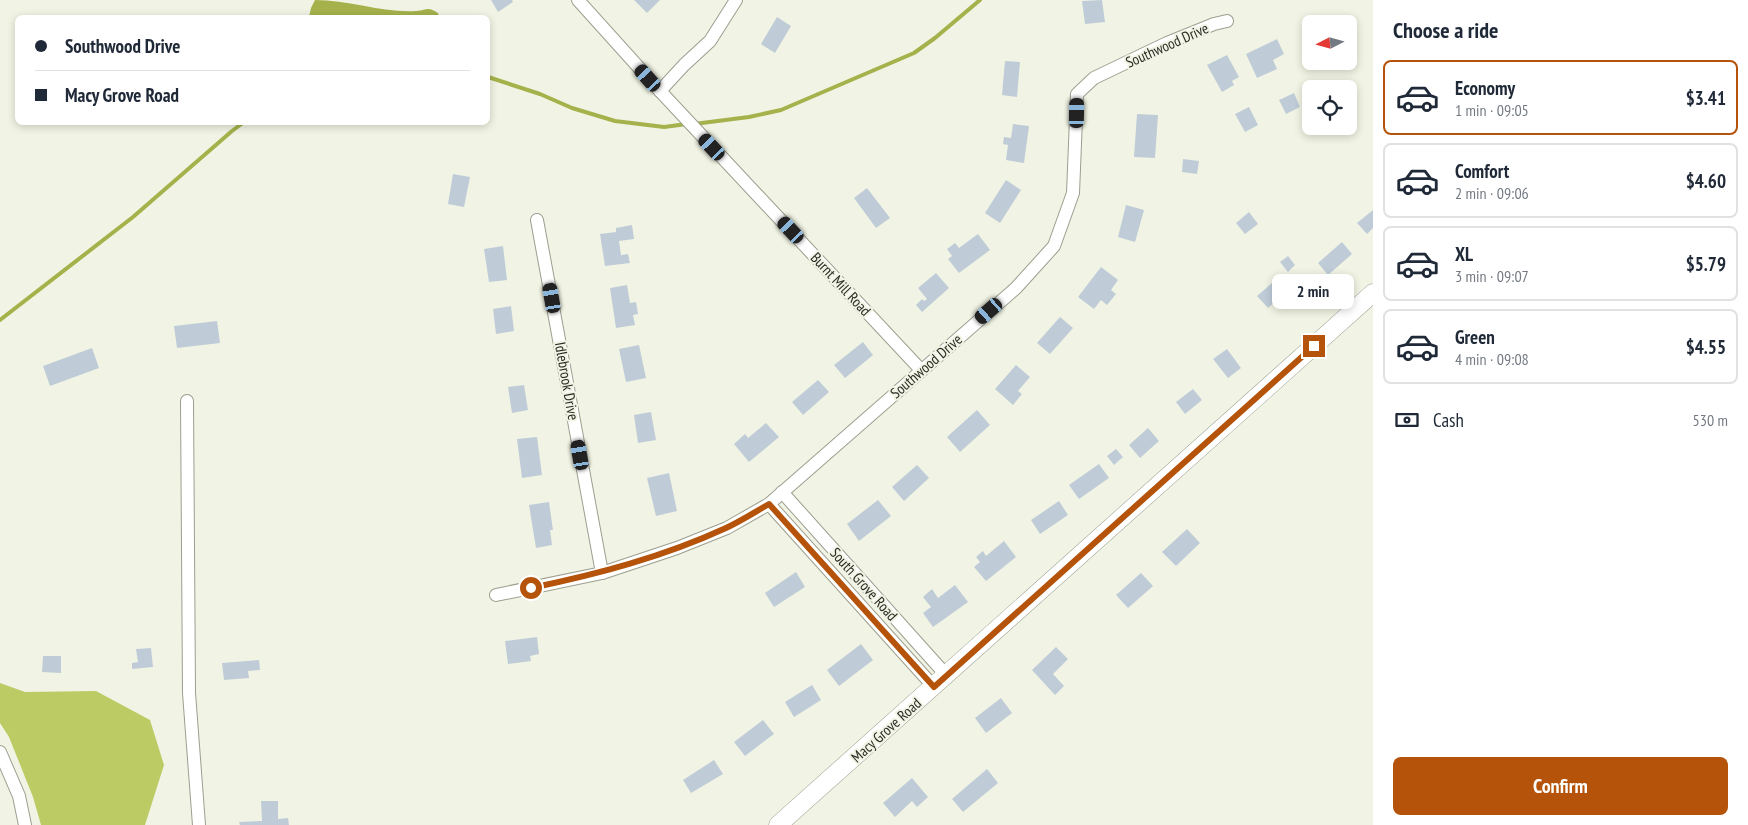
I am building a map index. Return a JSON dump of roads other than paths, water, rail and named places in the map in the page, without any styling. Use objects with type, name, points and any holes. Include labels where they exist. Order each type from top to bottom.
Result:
[{"type":"main road","name":"Macy Grove Road","points":[[778,825],[1373,293]]},
{"type":"street","name":"Burnt Mill Road","points":[[578,0],[660,92],[921,370]]},
{"type":"street","points":[[660,92],[684,65],[710,41],[736,0]]},
{"type":"street","name":"Southwood Drive","points":[[496,596],[602,573],[677,548],[727,528],[769,504],[1016,288],[1054,246],[1074,193],[1077,94],[1094,78],[1167,43],[1226,21]]},
{"type":"street","name":"Idlebrook Drive","points":[[537,220],[602,573]]},
{"type":"street","points":[[186,401],[189,693],[199,825]]},
{"type":"street","name":"South Grove Road","points":[[782,492],[940,682]]},
{"type":"street","name":"South Grove Road","points":[[769,504],[940,682]]},
{"type":"street","points":[[0,752],[19,796],[25,825]]},
{"type":"waterway","points":[[694,124],[749,117],[781,110],[914,53],[980,0]]},
{"type":"waterway","points":[[490,78],[540,94],[572,108],[615,121],[664,127],[687,124]]},
{"type":"waterway","points":[[0,320],[133,217],[240,125]]}]
